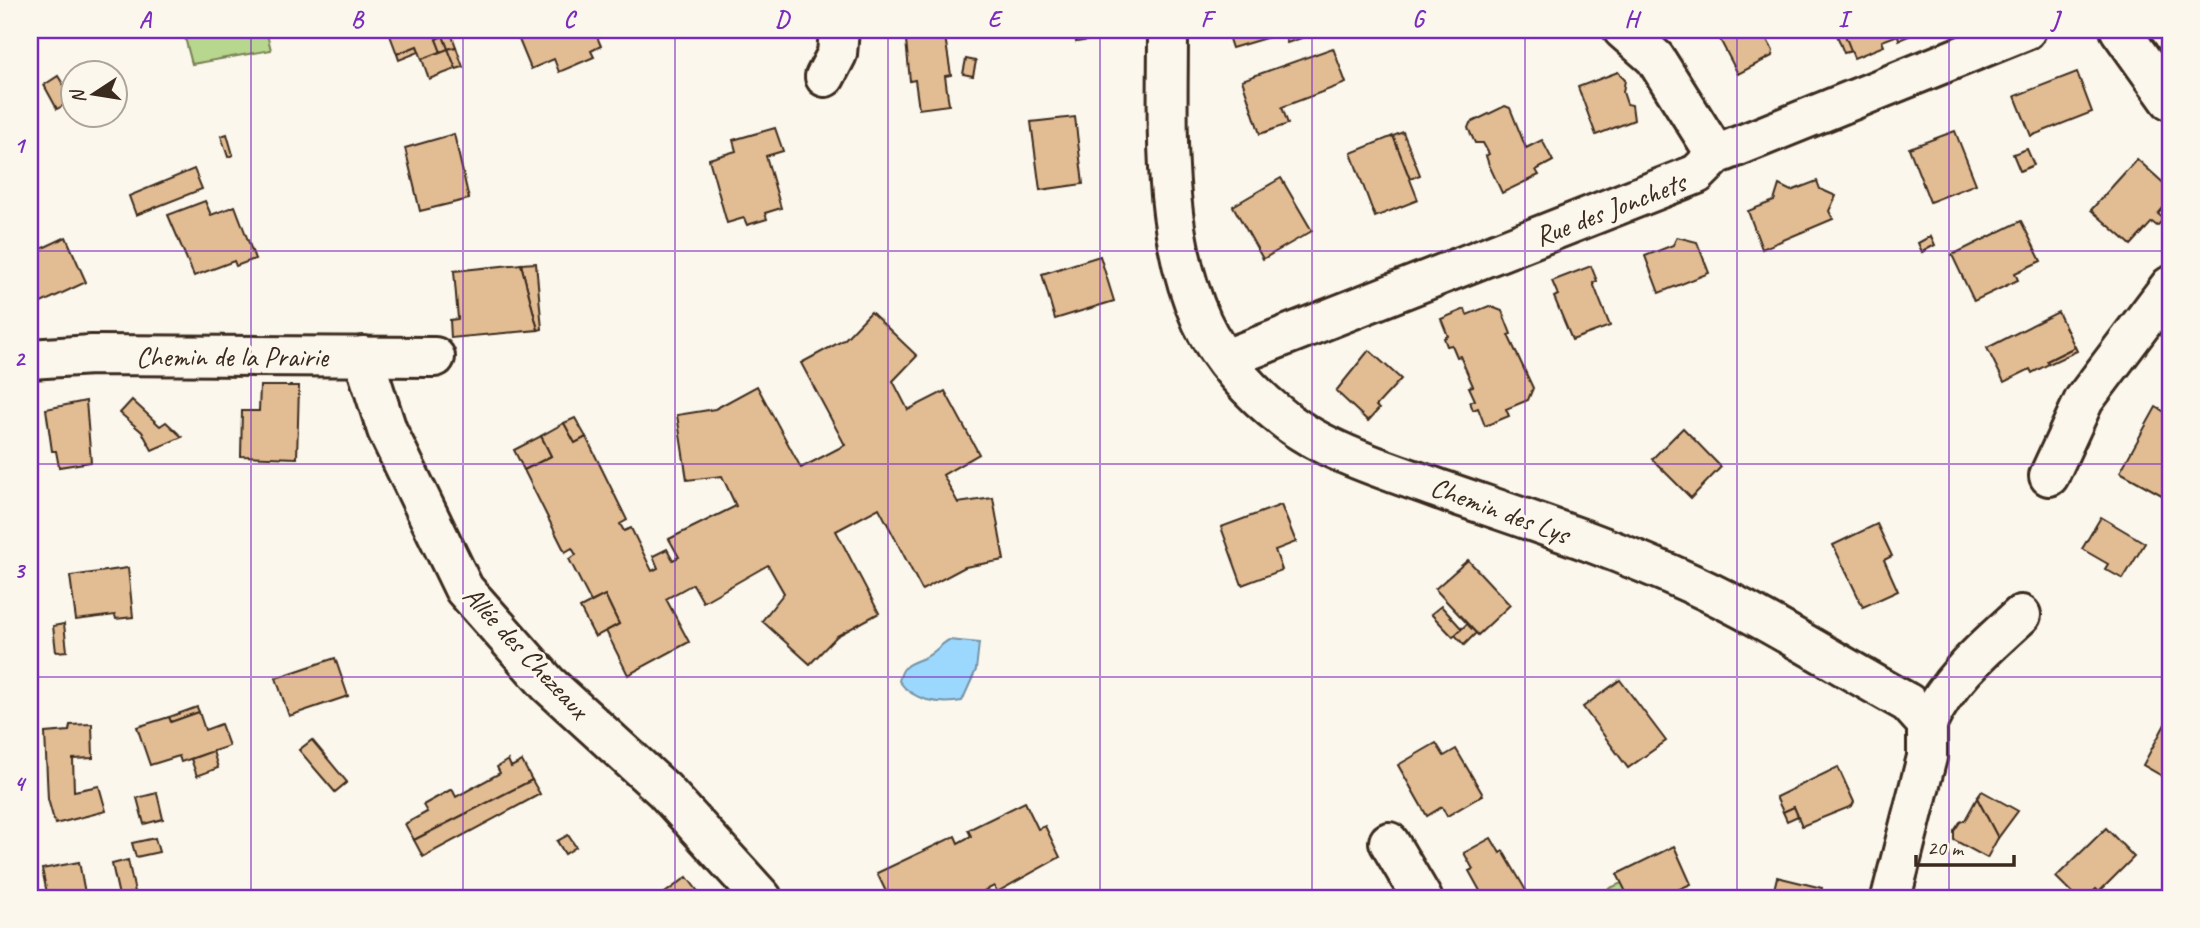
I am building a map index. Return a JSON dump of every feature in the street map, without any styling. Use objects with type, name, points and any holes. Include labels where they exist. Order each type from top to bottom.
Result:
[{"type":"street","points":[[825,77],[837,54],[839,30]]},
{"type":"street","name":"Chemin des Lys","points":[[1168,30],[1168,134],[1179,258],[1202,323],[1226,359],[1284,420],[1314,438],[1394,473],[1603,547],[1694,585],[1908,702],[1927,724]]},
{"type":"street","points":[[1623,30],[1655,58],[1716,155]]},
{"type":"street","name":"Rue des Jonchets","points":[[1226,359],[1697,174],[1716,155],[2026,30]]},
{"type":"street","points":[[2120,30],[2170,100]]},
{"type":"street","points":[[2049,476],[2084,400],[2170,286]]},
{"type":"street","name":"Chemin de la Prairie","points":[[30,359],[92,355],[435,357]]},
{"type":"street","name":"Allée des Chezeaux","points":[[363,356],[387,430],[464,589],[548,684],[664,790],[762,898]]},
{"type":"street","points":[[1891,898],[1927,757],[1927,724],[1939,698],[1974,659],[2021,615]]},
{"type":"street","points":[[1389,842],[1422,898]]},
{"type":"green space","points":[[183,30],[266,30],[271,50],[192,64]]},
{"type":"green space","points":[[1628,880],[1634,898],[1588,898]]},
{"type":"water","points":[[949,640],[979,643],[976,670],[962,701],[927,700],[905,688],[899,681],[905,667],[929,655]]},
{"type":"building","points":[[388,30],[461,30],[436,39],[441,52],[422,59],[417,46],[397,54]]},
{"type":"building","points":[[515,30],[594,30],[601,46],[591,51],[594,57],[559,72],[554,59],[531,69]]},
{"type":"building","points":[[905,30],[944,30],[951,75],[945,76],[949,105],[919,109],[915,80],[910,81]]},
{"type":"building","points":[[1075,30],[1115,30],[1116,36],[1076,42]]},
{"type":"building","points":[[1219,30],[1267,30],[1269,37],[1232,48],[1227,33],[1221,35]]},
{"type":"building","points":[[1283,30],[1312,30],[1313,34],[1287,43]]},
{"type":"building","points":[[1715,30],[1762,30],[1773,51],[1772,56],[1738,74]]},
{"type":"building","points":[[1835,30],[1843,30],[1852,51],[1844,53]]},
{"type":"building","points":[[1843,30],[1924,30],[1899,40],[1898,35],[1882,41],[1884,46],[1854,58]]},
{"type":"building","points":[[451,33],[456,47],[448,49],[443,36]]},
{"type":"building","points":[[443,36],[448,49],[441,52],[436,39]]},
{"type":"building","points":[[417,46],[419,52],[399,60],[397,54]]},
{"type":"building","points":[[456,47],[463,67],[456,69],[448,49]]},
{"type":"building","points":[[1333,48],[1346,83],[1282,107],[1288,124],[1260,134],[1242,80]]},
{"type":"building","points":[[448,49],[456,69],[429,79],[422,59]]},
{"type":"building","points":[[966,59],[976,61],[973,76],[963,74]]},
{"type":"building","points":[[1618,72],[1625,80],[1623,92],[1627,104],[1632,105],[1634,120],[1596,135],[1578,87]]},
{"type":"building","points":[[2077,72],[2092,112],[2031,136],[2015,96]]},
{"type":"building","points":[[58,76],[60,107],[57,109],[44,85]]},
{"type":"building","points":[[1505,106],[1510,108],[1526,148],[1542,140],[1553,161],[1536,170],[1539,175],[1502,193],[1486,156],[1489,154],[1483,143],[1475,143],[1468,128],[1470,123]]},
{"type":"building","points":[[1075,117],[1083,184],[1040,190],[1031,122]]},
{"type":"building","points":[[775,128],[783,151],[766,156],[781,208],[765,213],[767,219],[747,225],[744,218],[727,223],[709,159],[736,151],[733,140]]},
{"type":"building","points":[[1955,131],[1976,184],[1930,202],[1909,148]]},
{"type":"building","points":[[1403,132],[1420,175],[1410,179],[1393,136]]},
{"type":"building","points":[[227,134],[233,155],[228,157],[221,136]]},
{"type":"building","points":[[454,134],[469,199],[420,211],[405,148]]},
{"type":"building","points":[[1393,136],[1418,200],[1375,217],[1351,153]]},
{"type":"building","points":[[2027,149],[2034,165],[2020,171],[2013,154]]},
{"type":"building","points":[[2137,159],[2170,189],[2170,200],[2158,214],[2164,219],[2157,226],[2152,222],[2131,245],[2091,210]]},
{"type":"building","points":[[194,169],[202,189],[136,215],[129,196]]},
{"type":"building","points":[[1281,178],[1312,231],[1263,259],[1233,206]]},
{"type":"building","points":[[1817,181],[1820,189],[1836,196],[1829,211],[1833,219],[1762,249],[1748,211],[1774,201],[1779,185],[1791,191]]},
{"type":"building","points":[[205,201],[211,215],[235,206],[255,259],[236,266],[234,261],[194,276],[168,215]]},
{"type":"building","points":[[2021,221],[2041,261],[2015,273],[2018,280],[1974,301],[1952,255]]},
{"type":"building","points":[[1931,236],[1935,245],[1922,252],[1918,243]]},
{"type":"building","points":[[66,237],[86,282],[37,305],[30,290],[30,254]]},
{"type":"building","points":[[1677,237],[1697,242],[1709,273],[1659,293],[1645,256],[1673,245]]},
{"type":"building","points":[[1100,256],[1114,301],[1055,319],[1042,274]]},
{"type":"building","points":[[536,263],[542,329],[538,330],[521,264]]},
{"type":"building","points":[[521,264],[538,330],[451,338],[450,320],[458,319],[454,271]]},
{"type":"building","points":[[1591,266],[1597,281],[1593,283],[1610,326],[1572,340],[1554,297],[1558,295],[1552,281]]},
{"type":"building","points":[[1489,306],[1502,311],[1511,334],[1508,335],[1533,388],[1528,400],[1506,409],[1509,416],[1485,426],[1478,408],[1473,410],[1470,402],[1475,400],[1469,387],[1473,386],[1460,356],[1457,357],[1452,345],[1447,346],[1444,338],[1448,336],[1441,319],[1465,309],[1467,315]]},
{"type":"building","points":[[871,312],[917,356],[893,381],[908,410],[945,391],[979,454],[943,475],[958,503],[993,498],[1004,560],[965,567],[922,590],[879,508],[836,531],[879,613],[837,636],[810,664],[762,621],[784,593],[768,565],[703,602],[693,584],[666,599],[689,642],[628,675],[606,631],[619,624],[605,595],[591,602],[569,559],[576,555],[572,548],[565,552],[524,470],[551,456],[541,436],[564,423],[575,443],[586,437],[627,520],[620,524],[624,531],[631,528],[652,571],[658,568],[653,556],[667,549],[673,560],[679,557],[669,539],[736,506],[722,476],[687,480],[677,415],[715,409],[757,386],[801,468],[845,445],[801,363],[844,340]]},
{"type":"building","points":[[2058,312],[2075,347],[2047,361],[2049,364],[2032,373],[2030,369],[2004,382],[1987,348]]},
{"type":"building","points":[[2075,347],[2077,351],[2049,364],[2047,361]]},
{"type":"building","points":[[1369,350],[1401,379],[1376,406],[1379,409],[1368,421],[1336,391]]},
{"type":"building","points":[[260,386],[299,386],[297,458],[241,456],[242,411],[259,411]]},
{"type":"building","points":[[132,400],[160,426],[166,422],[182,437],[152,450],[142,432],[120,413]]},
{"type":"building","points":[[86,401],[91,462],[59,467],[56,451],[52,451],[46,409]]},
{"type":"building","points":[[2156,407],[2170,415],[2169,499],[2120,472]]},
{"type":"building","points":[[575,418],[586,437],[575,443],[564,423]]},
{"type":"building","points":[[1683,428],[1721,467],[1691,498],[1652,459]]},
{"type":"building","points":[[541,436],[551,456],[524,470],[514,450]]},
{"type":"building","points":[[1281,505],[1296,542],[1275,550],[1282,570],[1242,585],[1221,527]]},
{"type":"building","points":[[2101,517],[2145,543],[2123,579],[2105,569],[2108,564],[2082,549]]},
{"type":"building","points":[[1877,524],[1892,556],[1884,560],[1898,591],[1863,607],[1833,545]]},
{"type":"building","points":[[1468,560],[1510,605],[1478,635],[1435,589]]},
{"type":"building","points":[[128,568],[133,617],[116,619],[115,615],[76,620],[70,576]]},
{"type":"building","points":[[605,595],[619,624],[595,637],[580,608]]},
{"type":"building","points":[[1441,606],[1462,629],[1453,637],[1431,614]]},
{"type":"building","points":[[64,624],[67,651],[56,652],[53,626]]},
{"type":"building","points":[[1467,624],[1476,633],[1464,645],[1455,635]]},
{"type":"building","points":[[335,658],[348,696],[289,716],[276,678]]},
{"type":"building","points":[[1620,680],[1666,741],[1628,768],[1583,707]]},
{"type":"building","points":[[197,707],[199,712],[171,722],[169,717]]},
{"type":"building","points":[[199,712],[205,730],[221,724],[229,746],[181,762],[179,756],[150,765],[137,727],[169,717],[171,722]]},
{"type":"building","points":[[2170,715],[2170,774],[2166,772],[2164,777],[2143,765]]},
{"type":"building","points":[[92,724],[93,758],[73,759],[74,791],[99,786],[106,811],[55,824],[48,799],[45,733],[69,731],[70,725]]},
{"type":"building","points":[[312,740],[347,782],[335,792],[299,750]]},
{"type":"building","points":[[1436,743],[1444,756],[1456,749],[1483,795],[1447,816],[1442,807],[1427,816],[1398,765]]},
{"type":"building","points":[[213,751],[218,768],[197,776],[191,759]]},
{"type":"building","points":[[508,760],[511,767],[522,761],[532,780],[414,840],[405,824],[427,812],[423,805],[452,789],[456,797],[500,773],[497,767]]},
{"type":"building","points":[[1838,767],[1854,802],[1852,806],[1802,826],[1794,807],[1783,812],[1776,797]]},
{"type":"building","points":[[532,780],[540,794],[423,857],[414,840]]},
{"type":"building","points":[[1982,791],[2018,811],[1998,838],[1977,798]]},
{"type":"building","points":[[157,793],[163,819],[144,824],[137,798]]},
{"type":"building","points":[[1977,798],[1998,838],[1987,858],[1954,840],[1954,831],[1960,822],[1965,820]]},
{"type":"building","points":[[1025,802],[1038,829],[1045,826],[1060,857],[997,892],[994,886],[984,891],[986,897],[983,898],[889,898],[877,873],[955,836],[958,843],[971,836],[968,830]]},
{"type":"building","points":[[1794,807],[1798,816],[1787,821],[1783,812]]},
{"type":"building","points":[[2106,828],[2134,857],[2099,892],[2096,889],[2087,898],[2077,898],[2056,877]]},
{"type":"building","points":[[568,835],[576,847],[565,854],[557,841]]},
{"type":"building","points":[[155,838],[159,852],[136,857],[132,843]]},
{"type":"building","points":[[1491,838],[1500,853],[1503,851],[1528,894],[1520,898],[1484,898],[1469,871],[1473,869],[1464,853]]},
{"type":"building","points":[[1674,846],[1691,884],[1659,898],[1629,898],[1617,874]]},
{"type":"building","points":[[128,860],[135,892],[119,896],[112,864]]},
{"type":"building","points":[[79,862],[86,898],[48,898],[42,869]]},
{"type":"building","points":[[687,877],[703,898],[658,898]]},
{"type":"building","points":[[1777,877],[1822,888],[1819,898],[1772,898]]}]
